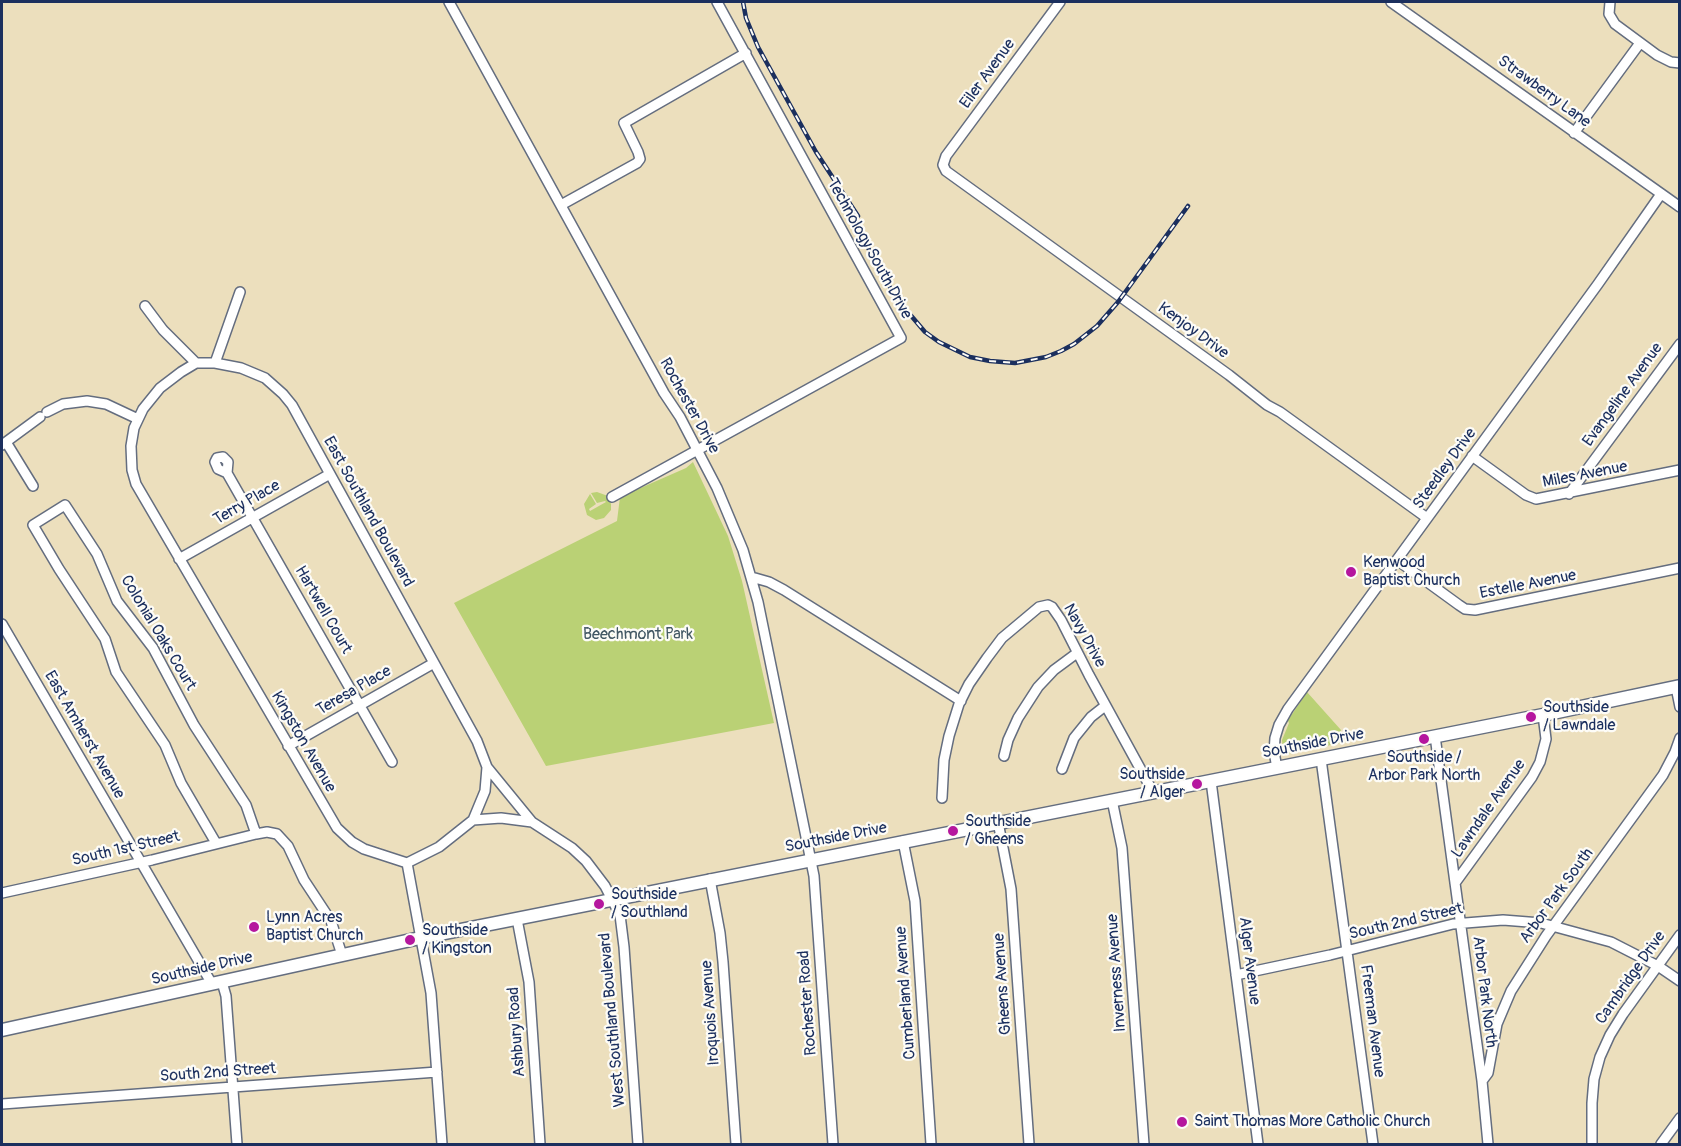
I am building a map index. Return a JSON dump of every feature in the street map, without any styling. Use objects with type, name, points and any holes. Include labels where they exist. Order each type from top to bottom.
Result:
[{"type":"main road","name":"Southside Drive","points":[[2,1030],[420,938],[1678,687]]},
{"type":"street","name":"Rochester Drive","points":[[449,2],[664,393],[680,417],[727,510],[752,579],[810,860]]},
{"type":"street","name":"Technology South Drive","points":[[697,452],[901,338],[717,2]]},
{"type":"street","name":"Eiler Avenue","points":[[943,165],[946,156],[1060,2]]},
{"type":"street","name":"Strawberry Lane","points":[[1391,2],[1680,207]]},
{"type":"street","points":[[1610,2],[1611,19],[1640,44],[1666,60],[1680,63]]},
{"type":"street","points":[[1574,133],[1640,44]]},
{"type":"street","points":[[561,205],[637,163],[640,159],[638,152],[624,123],[746,52]]},
{"type":"street","name":"Kenjoy Drive","points":[[943,165],[954,178],[1427,518]]},
{"type":"street","name":"Steedley Drive","points":[[1277,768],[1274,752],[1275,738],[1288,709],[1661,194]]},
{"type":"street","points":[[215,363],[240,292]]},
{"type":"street","points":[[145,306],[163,330],[196,363]]},
{"type":"street","name":"Evangeline Avenue","points":[[1569,494],[1680,344]]},
{"type":"street","name":"East Southland Boulevard","points":[[196,363],[215,363],[241,368],[257,374],[283,394],[330,474],[477,741],[487,767],[510,794]]},
{"type":"street","name":"Kingston Avenue","points":[[196,363],[154,393],[138,419],[131,439],[132,470],[139,491],[328,815],[345,836],[370,852],[407,863]]},
{"type":"street","points":[[33,486],[4,444],[44,414],[63,404],[87,400],[106,404],[138,419]]},
{"type":"street","points":[[612,497],[697,452]]},
{"type":"street","name":"Miles Avenue","points":[[1472,456],[1531,498],[1541,499],[1680,470]]},
{"type":"street","name":"Hartwell Court","points":[[227,473],[392,762]]},
{"type":"street","name":"Terry Place","points":[[179,559],[330,474]]},
{"type":"street","name":"Colonial Oaks Court","points":[[216,843],[181,783],[160,738],[116,672],[105,639],[58,568],[33,525],[65,505],[97,555],[117,601],[153,648],[194,725],[246,805],[256,834]]},
{"type":"street","name":"Estelle Avenue","points":[[1397,560],[1459,605],[1470,610],[1680,568]]},
{"type":"street","points":[[752,579],[769,582],[784,590],[961,701]]},
{"type":"street","name":"Navy Drive","points":[[942,798],[945,752],[952,723],[976,672],[997,645],[1021,621],[1039,607],[1048,605],[1052,607],[1153,792]]},
{"type":"street","name":"East Amherst Avenue","points":[[2,624],[6,641],[140,862],[217,983]]},
{"type":"street","points":[[1004,756],[1018,718],[1038,687],[1054,670],[1077,654]]},
{"type":"street","name":"Teresa Place","points":[[288,746],[434,663]]},
{"type":"street","points":[[1678,687],[1680,707]]},
{"type":"street","points":[[1062,769],[1074,738],[1091,717],[1105,706]]},
{"type":"street","name":"Lawndale Avenue","points":[[1455,883],[1532,777],[1540,762],[1546,739],[1543,715]]},
{"type":"street","name":"Arbor Park North","points":[[1435,736],[1482,1082],[1488,1144]]},
{"type":"street","name":"Arbor Park South","points":[[1482,1082],[1488,1073],[1497,1024],[1511,991],[1529,961],[1663,775],[1680,738]]},
{"type":"street","name":"Freeman Avenue","points":[[1321,759],[1373,1144]]},
{"type":"street","points":[[442,1144],[431,993],[407,863],[444,843],[473,820],[485,791],[487,767]]},
{"type":"street","name":"Alger Avenue","points":[[1211,781],[1258,1144]]},
{"type":"street","name":"West Southland Boulevard","points":[[510,794],[532,822],[559,838],[586,861],[605,886],[620,915],[638,1144]]},
{"type":"street","name":"Inverness Avenue","points":[[1112,800],[1122,848],[1144,1144]]},
{"type":"street","points":[[473,820],[501,818],[532,822]]},
{"type":"street","name":"Gheens Avenue","points":[[998,822],[1011,889],[1029,1144]]},
{"type":"street","points":[[256,834],[270,832],[286,842],[304,880],[331,921],[342,955]]},
{"type":"street","name":"South 1st Street","points":[[2,893],[256,834]]},
{"type":"street","name":"Cumberland Avenue","points":[[903,841],[915,901],[931,1144]]},
{"type":"street","name":"Rochester Road","points":[[810,860],[834,1144]]},
{"type":"street","name":"Iroquois Avenue","points":[[710,879],[721,943],[736,1144]]},
{"type":"street","name":"Ashbury Road","points":[[517,919],[529,982],[540,1144]]},
{"type":"street","name":"South 2nd Street","points":[[1236,975],[1348,951],[1460,923],[1503,920],[1529,921],[1554,926],[1611,942],[1658,966],[1680,981]]},
{"type":"street","name":"Cambridge Drive","points":[[1592,1144],[1593,1091],[1600,1057],[1623,1014],[1680,935]]},
{"type":"street","points":[[217,983],[226,996],[237,1144]]},
{"type":"street","name":"South 2nd Street","points":[[2,1104],[437,1072]]},
{"type":"street","points":[[1661,1144],[1680,1118]]},
{"type":"green space","name":"Beechmont Park","points":[[693,462],[728,536],[742,581],[774,723],[546,766],[454,603],[617,521],[620,497],[686,468]]},
{"type":"green space","points":[[597,492],[608,496],[611,510],[604,518],[596,520],[587,515],[584,504],[590,494],[596,504],[589,509],[590,511],[606,502],[597,503],[591,493]]},
{"type":"green space","points":[[1307,692],[1341,730],[1339,736],[1347,736],[1350,741],[1288,754],[1283,750],[1282,740],[1288,721],[1282,731],[1280,746],[1282,729]]},
{"type":"railway","points":[[743,2],[746,18],[758,47],[816,152],[858,216]]},
{"type":"railway","points":[[857,228],[896,298],[925,332],[939,342],[970,357],[1015,363],[1046,357],[1061,351],[1097,326],[1118,302],[1188,206]]},
{"type":"place","name":"Kenwood Baptist Church","points":[[1351,572]]},
{"type":"place","name":"Southside / Lawndale","points":[[1531,717]]},
{"type":"place","name":"Southside / Arbor Park North","points":[[1424,739]]},
{"type":"place","name":"Southside / Alger","points":[[1197,784]]},
{"type":"place","name":"Southside / Gheens","points":[[953,831]]},
{"type":"place","name":"Southside / Southland","points":[[599,904]]},
{"type":"place","name":"Lynn Acres Baptist Church","points":[[254,927]]},
{"type":"place","name":"Southside / Kingston","points":[[410,940]]},
{"type":"place","name":"Saint Thomas More Catholic Church","points":[[1182,1122]]}]
